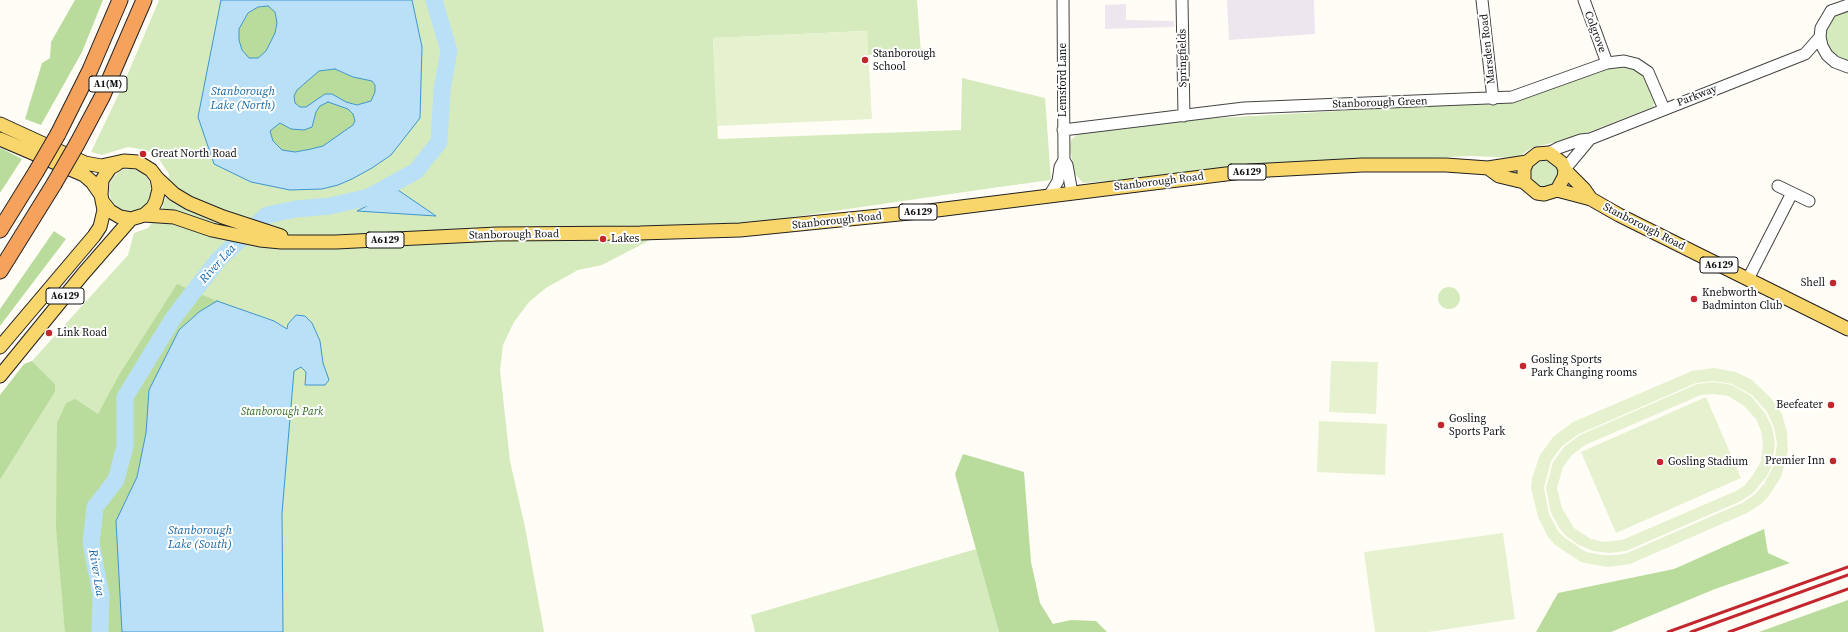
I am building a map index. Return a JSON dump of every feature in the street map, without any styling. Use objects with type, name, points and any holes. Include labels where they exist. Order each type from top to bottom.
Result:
[{"type":"highway","name":"A1(M)","points":[[0,230],[58,134],[90,70],[120,0]]},
{"type":"highway","name":"A1(M)","points":[[0,271],[54,184],[102,97],[144,0]]},
{"type":"main road","points":[[0,124],[85,163],[101,166],[117,164],[124,161],[138,162],[151,170],[157,178],[159,189],[156,202],[153,207],[138,217],[120,217],[110,211],[92,182],[84,175],[0,139]]},
{"type":"main road","name":"Stanborough Road","points":[[264,236],[304,242],[336,242],[497,234],[640,233],[740,230],[929,211],[1258,171],[1362,165],[1446,165],[1488,168],[1527,162],[1537,154],[1549,153],[1555,157],[1591,199]]},
{"type":"main road","points":[[1524,182],[1524,169],[1527,162]]},
{"type":"main road","points":[[102,199],[102,180],[105,174],[117,164]]},
{"type":"main road","name":"Stanborough Road","points":[[1488,168],[1499,176],[1524,182],[1537,193],[1544,194],[1557,190],[1591,199],[1638,225],[1848,329]]},
{"type":"main road","points":[[1557,190],[1564,177],[1565,169]]},
{"type":"main road","name":"A6129","points":[[157,178],[174,194],[190,203],[264,236]]},
{"type":"main road","name":"A6129","points":[[0,347],[94,236],[102,220],[102,199]]},
{"type":"main road","name":"A6129","points":[[0,376],[83,274],[138,217],[174,217],[212,230],[264,236]]},
{"type":"street","name":"Lemsford Lane","points":[[1049,196],[1058,181],[1060,167],[1064,160],[1063,0]]},
{"type":"street","name":"Springfields","points":[[1182,0],[1184,116]]},
{"type":"street","name":"Marsden Road","points":[[1482,0],[1493,99]]},
{"type":"street","name":"Colgrove","points":[[1584,0],[1607,63]]},
{"type":"street","points":[[1848,5],[1832,6],[1821,28],[1820,37],[1822,46],[1829,57],[1835,62],[1848,67]]},
{"type":"street","name":"Parkway","points":[[1549,153],[1558,148],[1581,140],[1590,139],[1805,54],[1820,37]]},
{"type":"street","name":"Parkway","points":[[1805,54],[1829,57]]},
{"type":"street","name":"Stanborough Green","points":[[1064,130],[1244,108],[1493,99],[1512,97],[1607,63],[1624,61],[1643,68],[1652,78],[1664,109]]},
{"type":"street","name":"Parkway","points":[[1565,169],[1590,139]]},
{"type":"street","name":"Lemsford Lane","points":[[1064,160],[1067,165],[1072,193]]},
{"type":"street","points":[[1778,186],[1809,201]]},
{"type":"street","points":[[1748,279],[1792,193]]},
{"type":"shaded area","points":[[1227,0],[1314,0],[1315,34],[1229,40]]},
{"type":"shaded area","points":[[1126,4],[1126,20],[1174,21],[1174,27],[1105,29],[1105,5]]},
{"type":"green space","points":[[75,0],[103,0],[82,52],[41,125],[25,119],[42,63],[50,58],[51,42]]},
{"type":"green space","name":"Stanborough Park","points":[[159,0],[917,0],[921,53],[868,55],[867,31],[713,38],[718,139],[961,130],[962,78],[1045,98],[1051,180],[745,224],[677,226],[602,265],[578,270],[546,288],[529,302],[514,322],[503,345],[500,370],[510,461],[525,527],[544,632],[0,632],[0,480],[55,392],[55,384],[32,361],[128,255],[134,233],[148,228],[162,209],[166,196],[169,174],[157,156],[146,150],[128,147],[102,155],[91,152],[124,83]]},
{"type":"green space","points":[[268,6],[275,12],[277,23],[275,33],[266,51],[258,58],[249,58],[242,50],[239,40],[239,29],[248,13],[258,7]]},
{"type":"green space","points":[[1848,11],[1848,61],[1835,55],[1829,49],[1826,41],[1826,33],[1828,25],[1833,18],[1840,13]]},
{"type":"green space","points":[[867,31],[872,119],[717,126],[713,38]]},
{"type":"green space","points":[[1619,64],[1633,67],[1643,74],[1655,101],[1653,107],[1576,137],[1531,148],[1517,158],[1472,156],[1343,162],[1083,183],[1074,173],[1070,147],[1071,140],[1079,133],[1182,120],[1515,101]]},
{"type":"green space","points":[[335,69],[353,77],[372,81],[375,85],[375,92],[371,101],[357,105],[346,102],[332,94],[325,94],[306,107],[300,107],[295,103],[294,96],[297,90],[319,71]]},
{"type":"green space","points":[[328,102],[348,109],[353,114],[355,121],[353,125],[323,146],[311,149],[295,152],[282,150],[273,141],[270,131],[280,123],[291,129],[312,127],[316,112],[320,106]]},
{"type":"green space","points":[[1,148],[22,159],[0,193],[0,149]]},
{"type":"green space","points":[[1544,160],[1554,164],[1558,174],[1554,184],[1544,188],[1534,184],[1530,174],[1534,164]]},
{"type":"green space","points":[[126,169],[134,169],[142,172],[148,178],[151,190],[148,202],[142,208],[134,211],[126,211],[118,208],[112,202],[109,194],[109,186],[112,178],[118,172]]},
{"type":"green space","points":[[54,231],[66,239],[0,326],[0,309]]},
{"type":"green space","points":[[177,284],[217,301],[199,312],[149,390],[146,433],[137,477],[116,521],[122,632],[65,632],[56,528],[57,423],[66,403],[75,399],[98,414],[119,375]]},
{"type":"green space","points":[[1449,287],[1457,290],[1460,298],[1457,306],[1449,309],[1441,306],[1438,298],[1441,290]]},
{"type":"green space","points":[[32,361],[55,384],[55,392],[0,480],[0,395],[24,364]]},
{"type":"green space","points":[[1331,361],[1378,362],[1376,414],[1329,412]]},
{"type":"green space","points":[[1714,368],[1736,372],[1752,380],[1771,398],[1782,414],[1787,432],[1788,451],[1781,477],[1768,497],[1761,504],[1747,513],[1630,564],[1608,567],[1581,562],[1555,545],[1548,537],[1538,517],[1531,488],[1532,478],[1540,455],[1553,437],[1573,422],[1692,371]],"holes":[[[1714,381],[1732,384],[1752,395],[1767,412],[1774,427],[1777,443],[1774,465],[1764,484],[1754,495],[1742,503],[1627,553],[1618,555],[1602,555],[1586,552],[1558,531],[1549,514],[1544,488],[1551,461],[1562,446],[1579,434],[1696,383]]]},
{"type":"green space","points":[[1714,382],[1732,385],[1751,396],[1765,413],[1772,427],[1775,443],[1772,465],[1767,476],[1753,493],[1741,501],[1626,551],[1609,553],[1593,551],[1579,545],[1566,536],[1560,529],[1551,513],[1546,488],[1553,462],[1564,447],[1580,435],[1697,384]],"holes":[[[1714,394],[1728,396],[1743,405],[1756,419],[1761,431],[1763,443],[1761,461],[1745,485],[1736,491],[1622,540],[1604,542],[1591,539],[1574,528],[1562,508],[1557,488],[1563,467],[1572,455],[1585,445],[1701,395]]]},
{"type":"green space","name":"Gosling Stadium","points":[[1706,397],[1741,478],[1616,533],[1581,452]]},
{"type":"green space","points":[[1319,421],[1387,424],[1385,475],[1317,472]]},
{"type":"green space","points":[[963,454],[1024,472],[1031,562],[1040,603],[1053,624],[1071,620],[1096,621],[1107,632],[999,632],[955,474]]},
{"type":"green space","points":[[1764,529],[1768,553],[1790,563],[1715,589],[1611,632],[1536,632],[1558,593],[1674,569]]},
{"type":"green space","points":[[1503,533],[1515,619],[1428,632],[1375,632],[1364,552]]},
{"type":"green space","points":[[976,549],[999,632],[755,632],[751,615]]},
{"type":"green space","points":[[1848,600],[1848,632],[1759,632]]},
{"type":"water","name":"Stanborough Lake (North)","points":[[221,0],[412,0],[422,47],[420,118],[391,155],[352,179],[338,185],[322,189],[290,190],[251,182],[214,164],[198,117]],"holes":[[[268,6],[275,12],[277,23],[275,33],[266,51],[258,58],[249,58],[242,50],[239,40],[239,29],[248,13],[258,7]],[[335,69],[353,77],[372,81],[375,85],[375,92],[371,101],[357,105],[346,102],[332,94],[325,94],[306,107],[300,107],[295,103],[294,96],[297,90],[319,71]],[[328,102],[348,109],[353,114],[355,121],[353,125],[323,146],[311,149],[295,152],[282,150],[273,141],[270,131],[280,123],[291,129],[304,130],[312,127],[316,112],[320,106]]]},
{"type":"water","points":[[398,190],[436,216],[357,211]]},
{"type":"water","name":"Stanborough Lake (South)","points":[[217,301],[274,321],[287,329],[288,324],[296,315],[305,316],[312,323],[320,341],[323,363],[329,380],[325,385],[305,385],[306,372],[301,367],[294,371],[282,513],[283,632],[122,632],[116,521],[137,477],[146,433],[149,390],[179,330],[199,312]]},
{"type":"waterway","name":"River Lea","points":[[100,632],[101,595],[91,543],[95,507],[116,480],[125,446],[125,397],[174,317],[219,259],[267,215],[296,209],[330,206],[369,197],[416,171],[439,142],[442,89],[449,51],[434,0]]},
{"type":"railway","points":[[1668,632],[1848,567]]},
{"type":"railway","points":[[1691,632],[1848,575]]},
{"type":"railway","points":[[1729,632],[1848,589]]},
{"type":"place","name":"Stanborough School","points":[[865,60]]},
{"type":"place","name":"Great North Road","points":[[143,154]]},
{"type":"place","name":"Lakes","points":[[603,239]]},
{"type":"place","name":"Shell","points":[[1833,283]]},
{"type":"place","name":"Knebworth Badminton Club","points":[[1694,299]]},
{"type":"place","name":"Link Road","points":[[49,333]]},
{"type":"place","name":"Gosling Sports Park Changing rooms","points":[[1523,366]]},
{"type":"place","name":"Beefeater","points":[[1831,405]]},
{"type":"place","name":"Gosling Sports Park","points":[[1441,425]]},
{"type":"place","name":"Premier Inn","points":[[1833,461]]},
{"type":"place","name":"Gosling Stadium","points":[[1660,462]]}]
